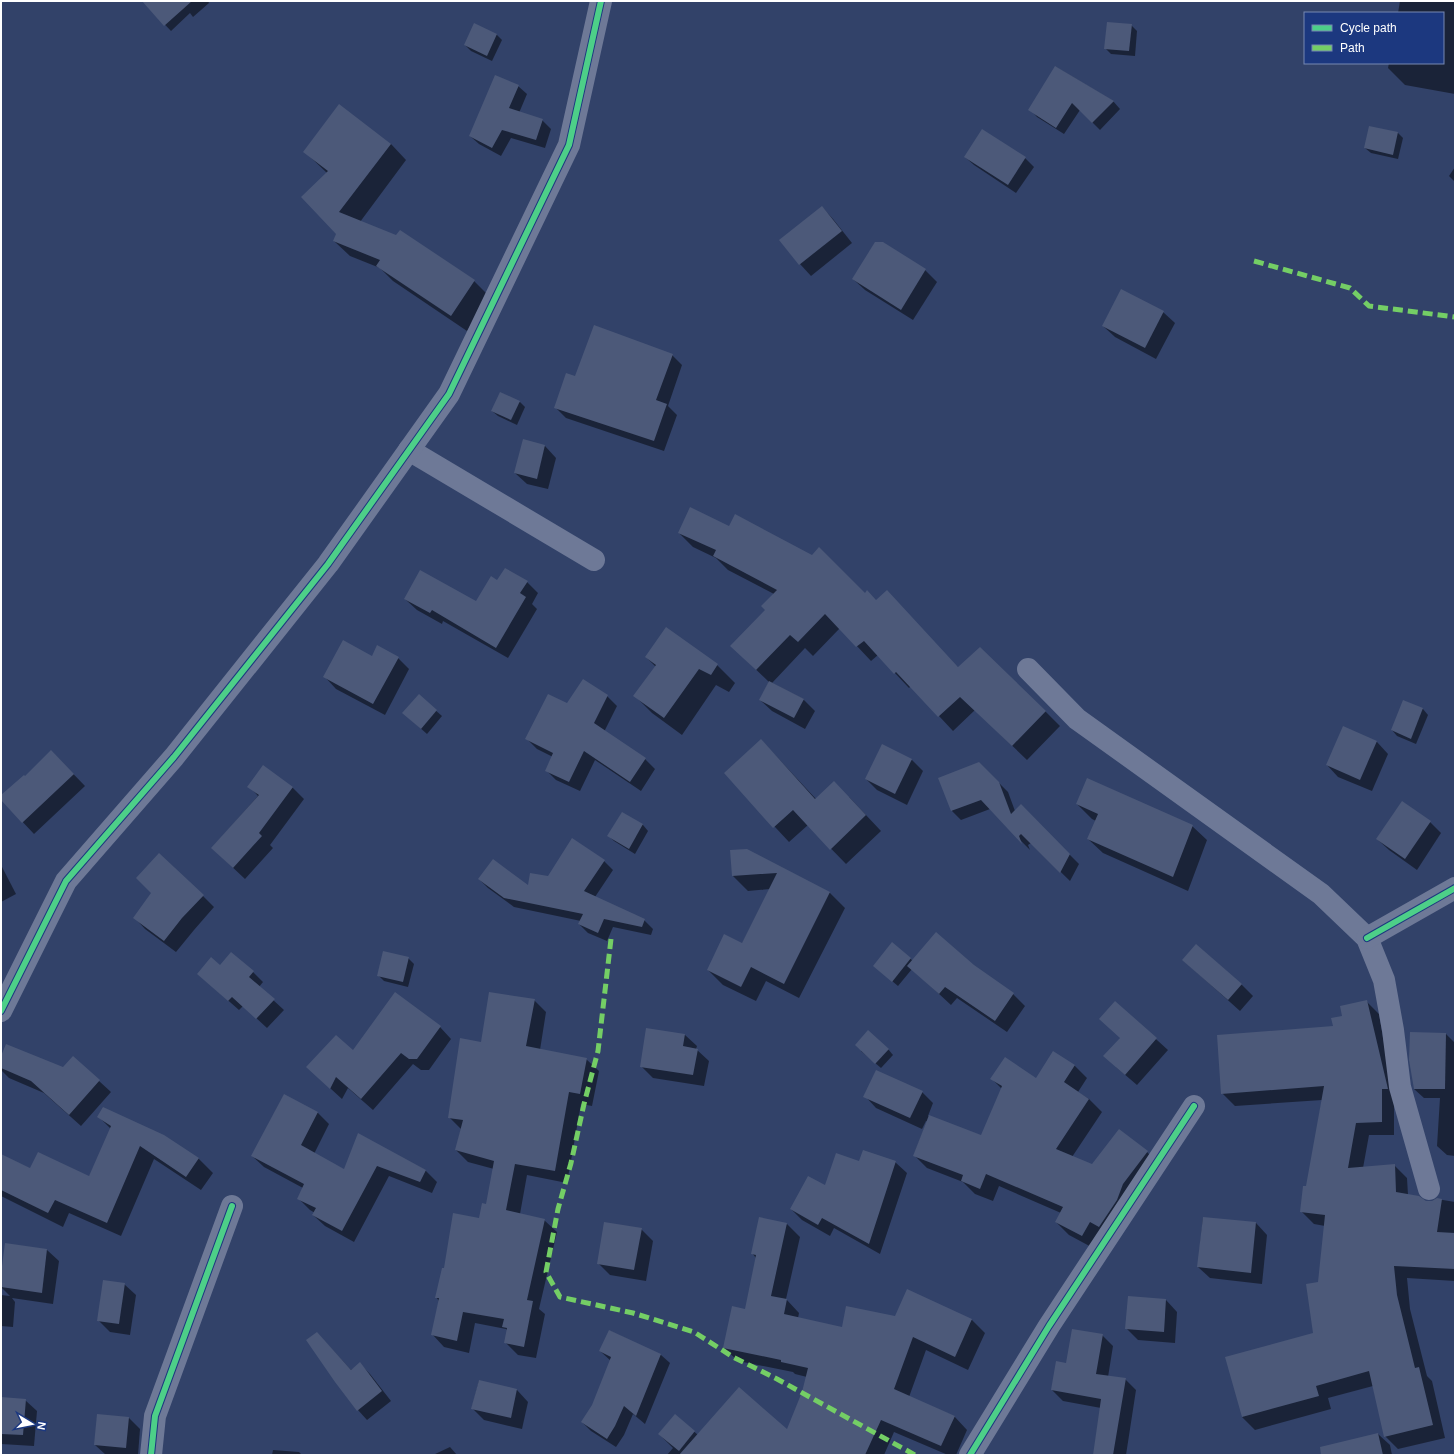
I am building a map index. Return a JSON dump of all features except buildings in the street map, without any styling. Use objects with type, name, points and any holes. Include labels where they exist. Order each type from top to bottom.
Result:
[{"type":"street","points":[[1,1011],[66,881],[174,757],[323,571],[449,394],[569,145],[601,1]]},
{"type":"street","points":[[409,450],[594,560]]},
{"type":"street","points":[[1028,669],[1077,719],[1321,894],[1367,938],[1384,980],[1393,1030],[1400,1087],[1429,1189]]},
{"type":"street","points":[[1367,938],[1455,888]]},
{"type":"street","points":[[970,1455],[1049,1326],[1194,1106]]},
{"type":"street","points":[[150,1455],[155,1416],[232,1206]]},
{"type":"marked path","points":[[1254,261],[1350,288],[1369,306],[1455,317]]},
{"type":"marked path","points":[[611,939],[598,1051],[571,1163],[558,1209],[546,1272],[560,1297],[633,1313],[694,1332],[733,1357],[777,1379],[915,1455]]},
{"type":"cycle path","points":[[1,1011],[66,881],[174,757],[328,564],[449,394],[569,145],[601,1]]},
{"type":"cycle path","points":[[1367,938],[1455,888]]},
{"type":"cycle path","points":[[970,1455],[1049,1326],[1194,1106]]},
{"type":"cycle path","points":[[151,1455],[155,1416],[232,1206]]}]
